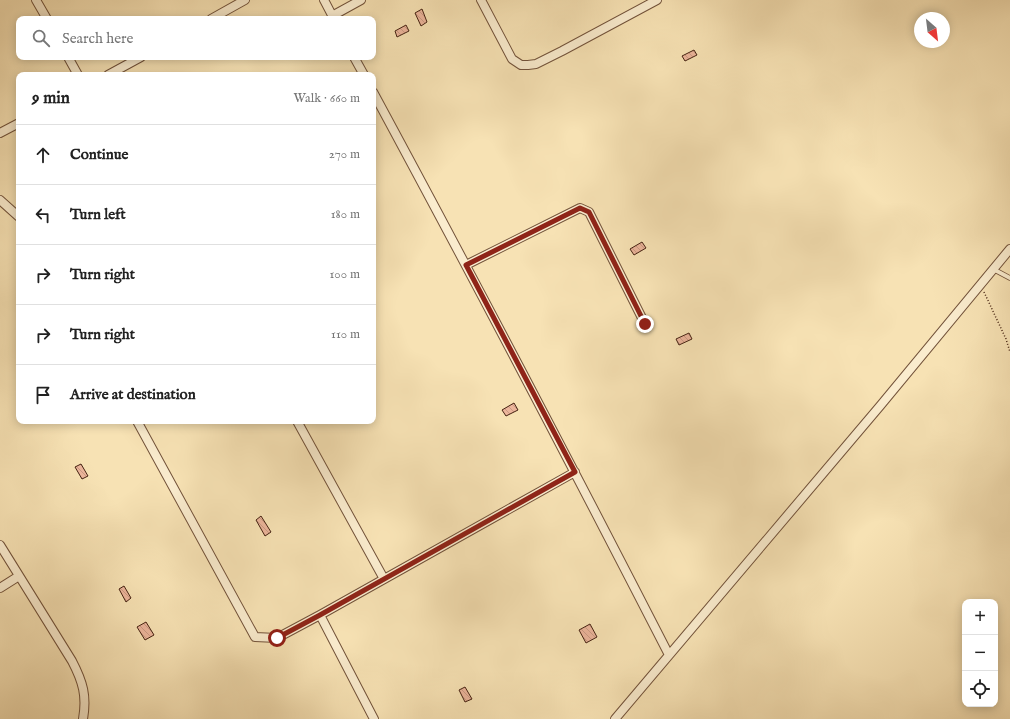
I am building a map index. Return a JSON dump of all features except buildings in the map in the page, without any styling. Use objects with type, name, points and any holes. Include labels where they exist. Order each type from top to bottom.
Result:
[{"type":"street","points":[[36,0],[45,16]]},
{"type":"street","points":[[216,16],[245,0]]},
{"type":"street","points":[[324,0],[332,16]]},
{"type":"street","points":[[335,16],[361,0]]},
{"type":"street","points":[[481,0],[512,59],[520,64],[528,65],[536,64],[562,51],[657,0]]},
{"type":"street","points":[[70,60],[76,72]]},
{"type":"street","points":[[114,72],[136,60]]},
{"type":"street","points":[[356,60],[362,72]]},
{"type":"street","points":[[376,98],[575,472],[669,655]]},
{"type":"street","points":[[0,133],[16,125]]},
{"type":"street","points":[[0,200],[16,214]]},
{"type":"street","points":[[466,265],[580,208],[589,212],[645,324]]},
{"type":"street","points":[[615,719],[875,412],[1010,249]]},
{"type":"street","points":[[140,424],[254,637],[277,638],[575,472]]},
{"type":"street","points":[[299,424],[384,578]]},
{"type":"street","points":[[0,545],[72,661],[80,677],[85,697],[83,719]]},
{"type":"street","points":[[0,588],[19,576]]},
{"type":"street","points":[[320,615],[374,719]]},
{"type":"lane","points":[[993,269],[1010,278]]},
{"type":"path","points":[[981,285],[1006,339],[1010,352]]},
{"type":"route","points":[[277,638],[575,472],[466,265],[580,208],[589,212],[645,324]]}]
